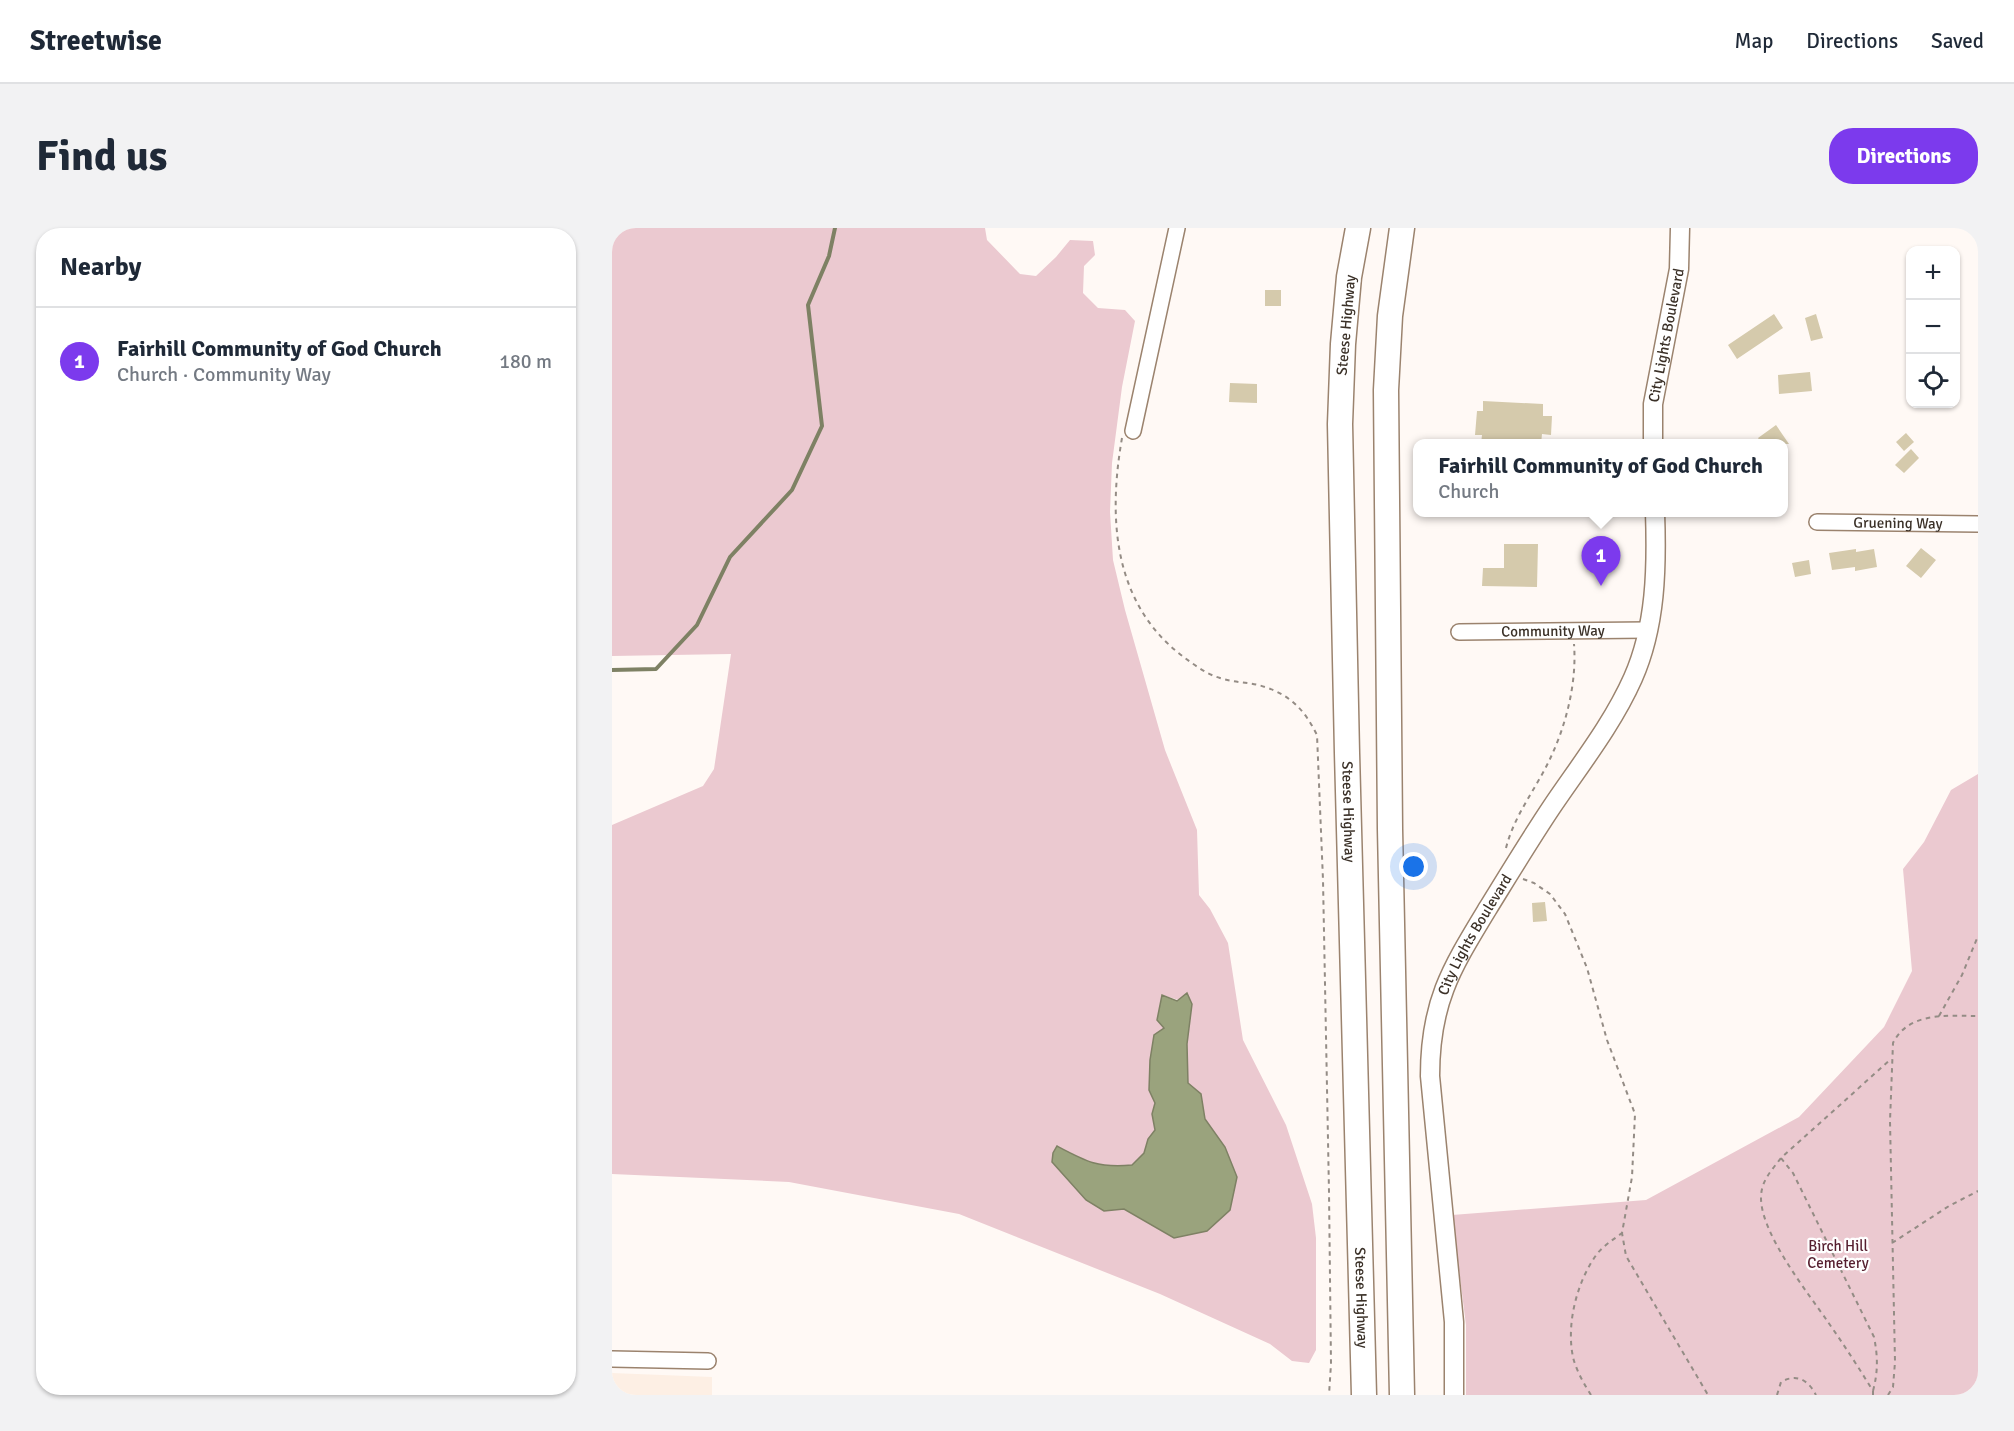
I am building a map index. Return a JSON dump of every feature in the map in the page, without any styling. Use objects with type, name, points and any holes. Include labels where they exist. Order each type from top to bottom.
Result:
[{"type":"highway","name":"Steese Highway","points":[[1358,228],[1349,277],[1340,424],[1364,1395]]},
{"type":"highway","points":[[1402,228],[1390,316],[1386,390],[1390,853],[1402,1395]]},
{"type":"street","points":[[1128,430],[1177,228]]},
{"type":"street","name":"City Lights Boulevard","points":[[1653,439],[1653,404],[1679,269],[1680,228]]},
{"type":"street","name":"City Lights Boulevard","points":[[1454,1395],[1454,1322],[1430,1076],[1433,1023],[1451,971],[1551,808],[1607,727],[1633,676],[1648,630],[1654,588],[1654,517]]},
{"type":"street","name":"Gruening Way","points":[[1817,522],[1978,524]]},
{"type":"street","name":"Community Way","points":[[1459,632],[1648,630]]},
{"type":"street","points":[[612,1359],[708,1361]]},
{"type":"path","points":[[1128,430],[1118,459],[1116,495],[1119,546],[1130,590],[1146,620],[1172,647],[1197,667],[1221,678],[1265,687],[1288,699],[1301,708],[1317,735],[1323,880],[1331,1364],[1329,1395]]},
{"type":"path","points":[[1573,631],[1576,662],[1566,719],[1550,760],[1509,836],[1503,859],[1509,874],[1534,883],[1550,894],[1565,914],[1587,968],[1606,1040],[1635,1114],[1632,1177],[1622,1233],[1626,1256],[1708,1395]]},
{"type":"path","points":[[1939,1016],[1962,975],[1978,936]]},
{"type":"path","points":[[1888,1395],[1893,1387],[1895,1362],[1892,1243],[1893,1043],[1906,1026],[1921,1019],[1939,1016],[1978,1016]]},
{"type":"path","points":[[1873,1393],[1856,1363],[1792,1269],[1767,1225],[1761,1199],[1762,1185],[1780,1158],[1892,1058]]},
{"type":"path","points":[[1780,1158],[1793,1173],[1874,1337],[1878,1355],[1878,1374],[1873,1393]]},
{"type":"path","points":[[1892,1243],[1949,1206],[1978,1191]]},
{"type":"path","points":[[1591,1395],[1574,1359],[1570,1338],[1573,1315],[1588,1269],[1607,1244],[1622,1233]]},
{"type":"path","points":[[1776,1395],[1780,1382],[1787,1378],[1804,1379],[1816,1395]]},
{"type":"shaded area","points":[[1187,993],[1192,1004],[1187,1044],[1188,1083],[1201,1094],[1205,1119],[1225,1147],[1237,1177],[1230,1210],[1207,1231],[1174,1238],[1124,1209],[1104,1211],[1086,1200],[1052,1162],[1057,1146],[1085,1160],[1110,1166],[1132,1165],[1144,1153],[1148,1139],[1155,1130],[1152,1114],[1155,1103],[1149,1090],[1150,1060],[1154,1035],[1164,1028],[1157,1020],[1162,995],[1177,1001]]},
{"type":"shaded area","points":[[612,1373],[712,1377],[712,1395],[612,1395]]},
{"type":"green space","points":[[612,228],[985,228],[987,240],[1020,274],[1036,276],[1070,240],[1093,241],[1095,255],[1084,266],[1083,293],[1098,308],[1125,310],[1135,321],[1122,387],[1112,463],[1110,512],[1113,560],[1165,750],[1197,830],[1199,895],[1210,909],[1228,943],[1243,1040],[1286,1125],[1312,1204],[1316,1238],[1316,1350],[1309,1363],[1292,1361],[1270,1344],[1160,1294],[959,1214],[789,1182],[612,1174],[612,825],[703,786],[714,769],[731,654],[612,656]],"holes":[[[1162,995],[1192,1004],[1187,1044],[1188,1083],[1201,1094],[1205,1119],[1225,1147],[1146,1221],[1124,1209],[1104,1211],[1086,1200],[1052,1162],[1057,1147],[1101,1165],[1133,1165],[1144,1153],[1148,1139],[1155,1130],[1152,1114],[1155,1103],[1149,1089],[1164,1028],[1157,1020]]]},
{"type":"green space","name":"Birch Hill Cemetery","points":[[1978,774],[1978,1395],[1466,1395],[1466,1325],[1452,1215],[1646,1200],[1799,1117],[1884,1027],[1912,971],[1903,869],[1924,842],[1951,790]]},
{"type":"building","points":[[1265,290],[1281,290],[1281,306],[1265,306]]},
{"type":"building","points":[[1774,314],[1783,328],[1737,359],[1728,345]]},
{"type":"building","points":[[1816,314],[1823,338],[1811,341],[1805,318]]},
{"type":"building","points":[[1810,372],[1812,391],[1779,394],[1778,375]]},
{"type":"building","points":[[1230,383],[1257,384],[1257,403],[1229,402]]},
{"type":"building","points":[[1483,401],[1543,404],[1543,416],[1552,416],[1551,435],[1542,434],[1542,439],[1482,439],[1482,435],[1475,435],[1477,411],[1483,411]]},
{"type":"building","points":[[1776,425],[1786,439],[1759,439]]},
{"type":"building","points":[[1906,433],[1914,442],[1904,451],[1896,442]]},
{"type":"building","points":[[1911,449],[1919,458],[1904,473],[1895,465]]},
{"type":"building","points":[[1504,544],[1538,544],[1537,587],[1482,586],[1483,568],[1504,568]]},
{"type":"building","points":[[1921,548],[1936,560],[1921,578],[1906,566]]},
{"type":"building","points":[[1856,549],[1856,552],[1874,549],[1877,567],[1855,571],[1855,567],[1832,570],[1829,553]]},
{"type":"building","points":[[1809,560],[1811,574],[1795,577],[1792,563]]},
{"type":"building","points":[[1545,902],[1547,921],[1533,922],[1532,903]]},
{"type":"waterway","points":[[612,670],[656,669],[697,625],[730,557],[792,490],[822,426],[808,305],[829,256],[835,228]]},
{"type":"place","name":"Fairhill Community of God Church","points":[[1601,586]]}]
